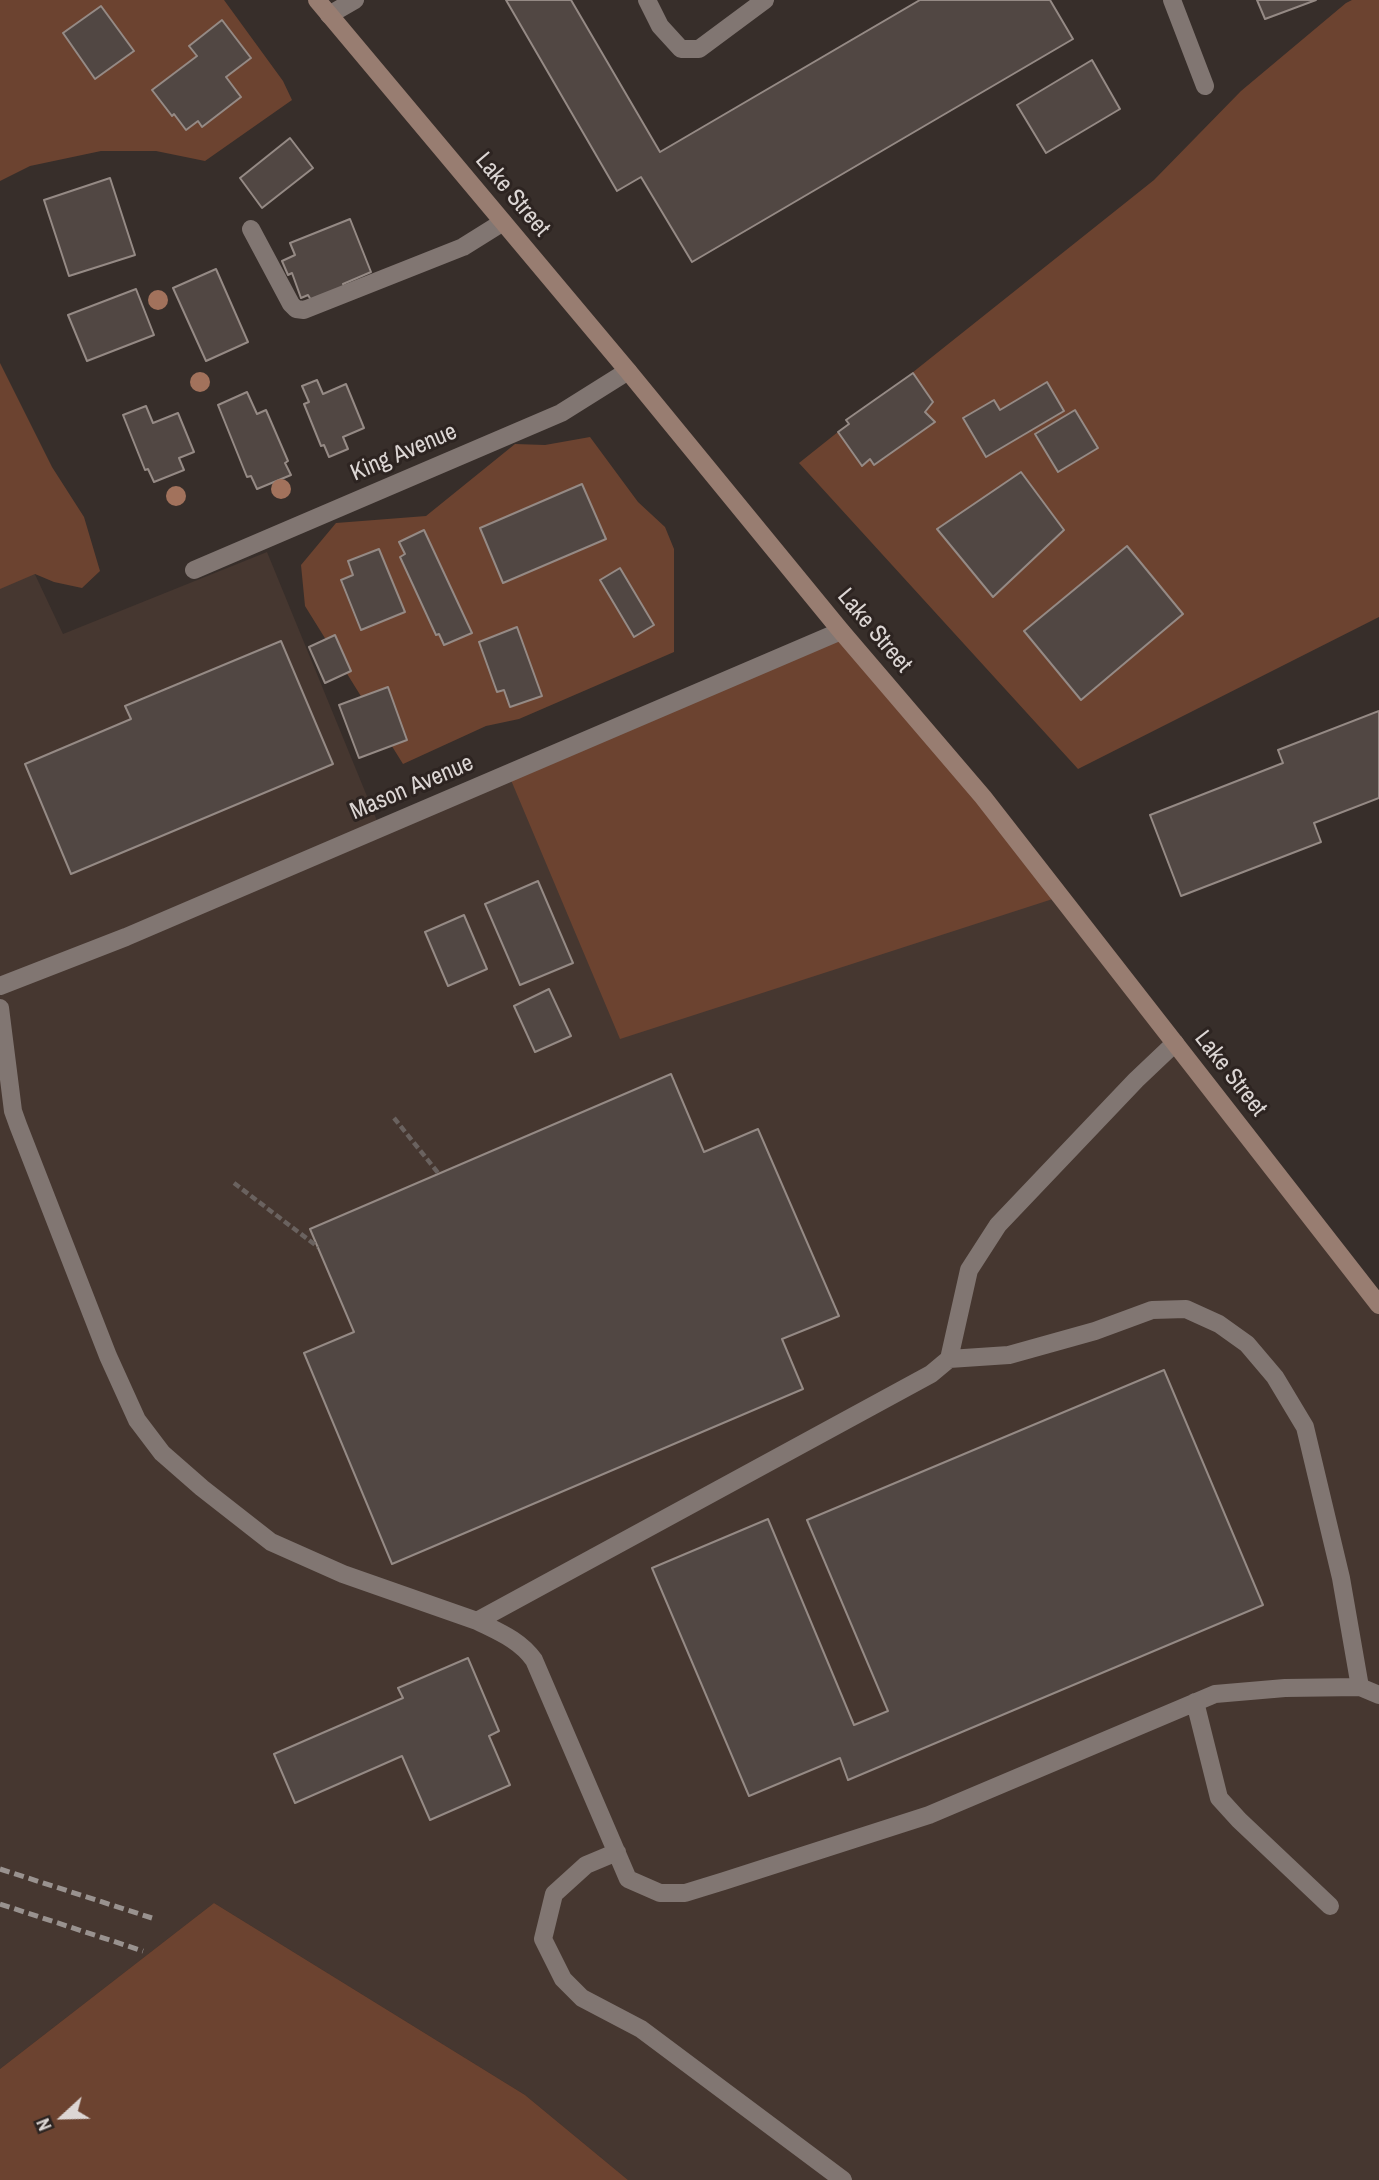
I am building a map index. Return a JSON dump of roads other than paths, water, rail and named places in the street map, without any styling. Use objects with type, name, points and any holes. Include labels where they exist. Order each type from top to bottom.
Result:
[{"type":"street","name":"Lake Street","points":[[317,0],[628,370],[841,631],[983,797],[1379,1305]]},
{"type":"street","points":[[329,15],[355,0]]},
{"type":"street","points":[[647,0],[660,26],[681,49],[699,49],[765,0]]},
{"type":"street","points":[[1172,0],[1205,86]]},
{"type":"street","points":[[251,229],[290,304],[296,309],[304,310],[463,247],[503,222]]},
{"type":"street","name":"King Avenue","points":[[194,570],[561,413],[628,370]]},
{"type":"street","name":"Mason Avenue","points":[[0,986],[138,932],[841,631]]},
{"type":"street","points":[[0,1008],[13,1111],[108,1356],[137,1420],[162,1453],[271,1542],[343,1574],[477,1621],[526,1648],[534,1660],[628,1878],[660,1893],[685,1892],[929,1815],[1215,1694],[1360,1687],[1379,1695]]},
{"type":"street","points":[[477,1621],[931,1374],[949,1359],[968,1270],[998,1225],[1175,1043]]},
{"type":"street","points":[[949,1359],[1009,1355],[1095,1331],[1152,1310],[1186,1309],[1219,1324],[1247,1344],[1275,1377],[1305,1427],[1341,1578],[1360,1687]]},
{"type":"street","points":[[1195,1702],[1219,1798],[1330,1906]]},
{"type":"street","points":[[617,1852],[586,1865],[554,1894],[543,1940],[563,1979],[582,1998],[641,2029],[843,2180]]},
{"type":"railway","points":[[0,1869],[152,1918]]},
{"type":"railway","points":[[0,1904],[143,1951]]}]
